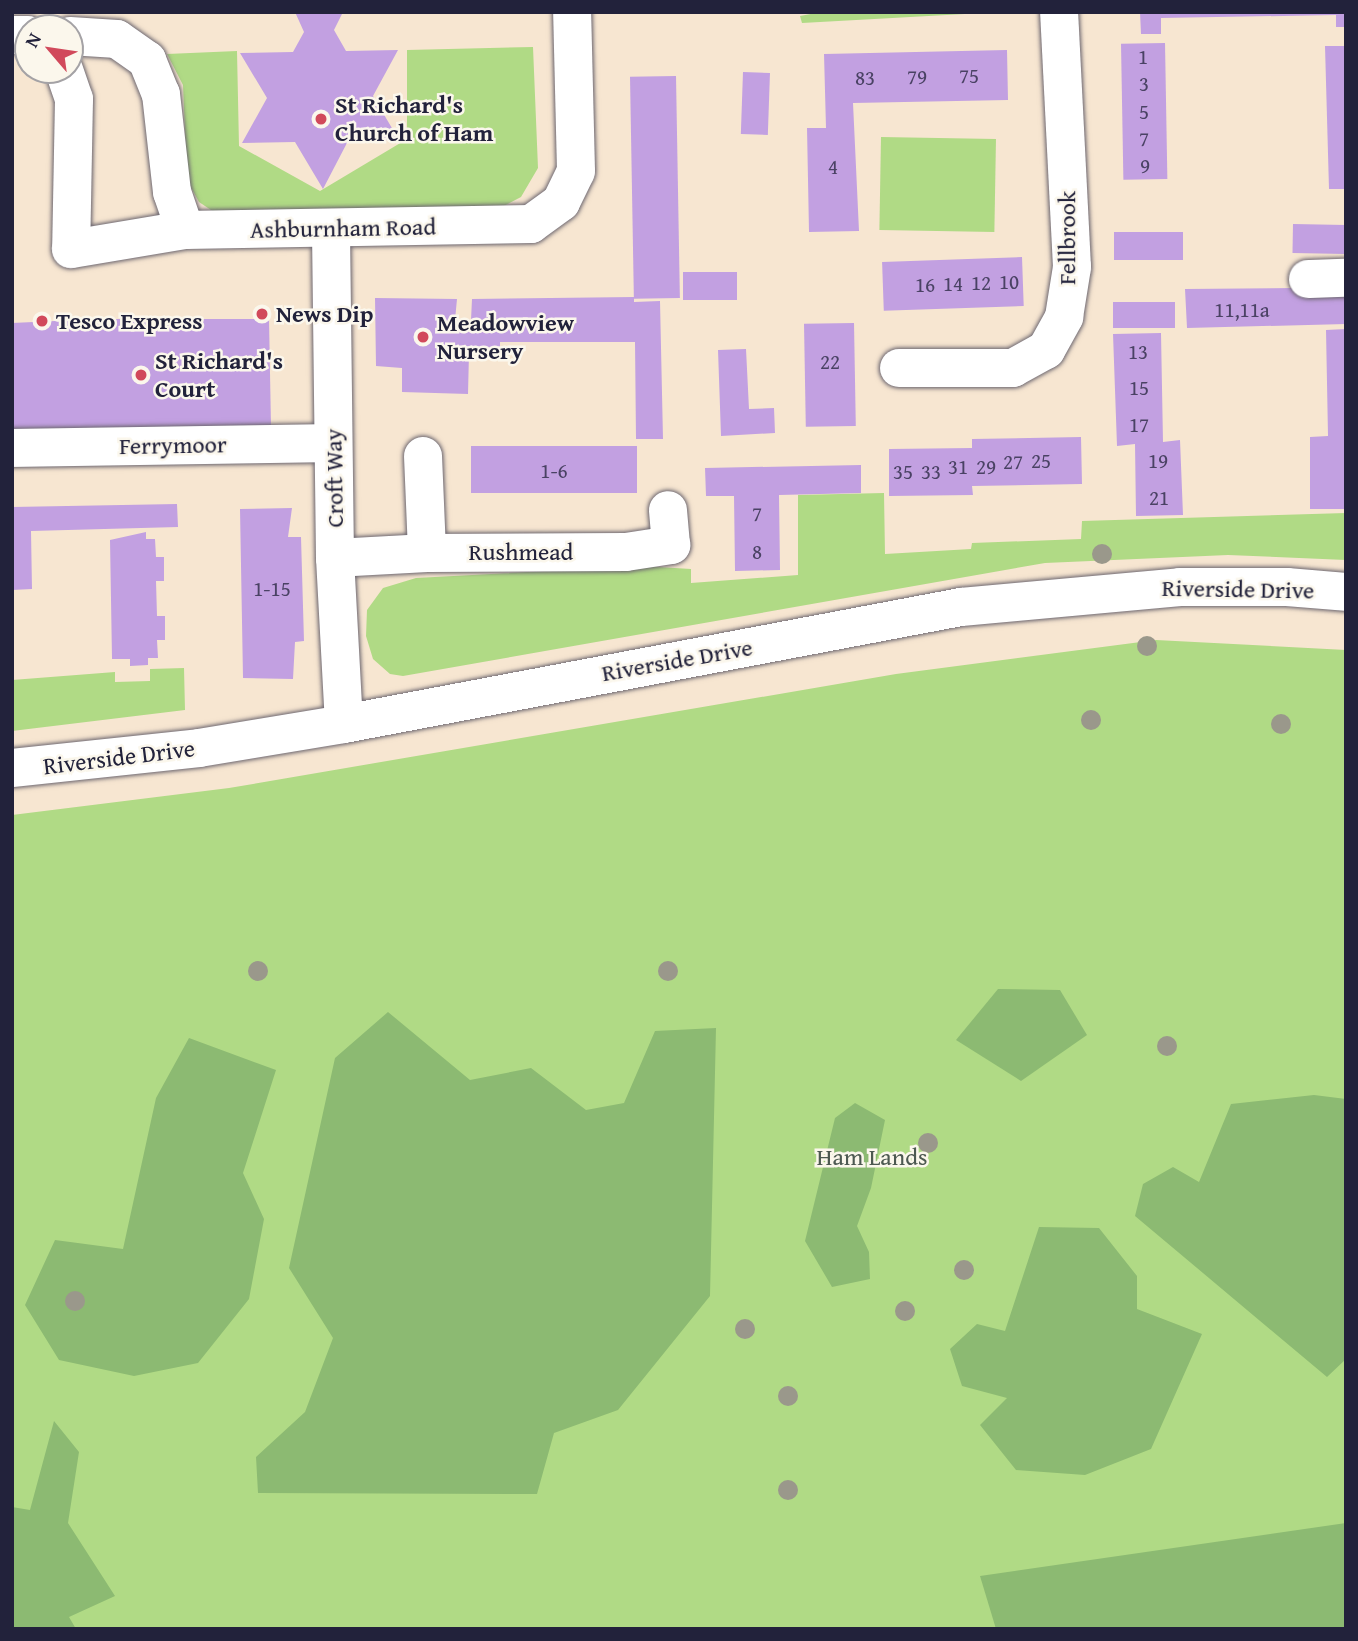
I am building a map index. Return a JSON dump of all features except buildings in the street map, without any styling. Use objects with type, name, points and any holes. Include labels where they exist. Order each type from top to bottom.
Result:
[{"type":"street","name":"Ashburnham Road","points":[[69,84],[74,99],[71,249],[185,230],[331,231],[531,224],[561,202],[576,171],[572,12]]},
{"type":"street","name":"Fellbrook","points":[[899,368],[1013,368],[1046,349],[1064,317],[1072,267],[1059,12]]},
{"type":"street","points":[[84,37],[117,39],[147,60],[161,94],[172,192],[185,230]]},
{"type":"street","name":"Croft Way","points":[[331,231],[335,558],[344,724]]},
{"type":"street","points":[[1308,279],[1346,278]]},
{"type":"street","name":"Ferrymoor","points":[[12,448],[333,443]]},
{"type":"street","points":[[423,456],[427,552]]},
{"type":"street","name":"Rushmead","points":[[335,558],[427,552],[626,552],[671,545],[668,510]]},
{"type":"street","name":"Riverside Drive","points":[[12,768],[199,748],[344,724],[961,607],[1180,587],[1287,587],[1346,592]]},
{"type":"green space","points":[[821,12],[1001,12],[802,23],[800,16]]},
{"type":"green space","points":[[533,47],[538,168],[521,197],[500,208],[214,212],[199,202],[187,180],[183,85],[167,54],[237,51],[239,146],[320,191],[407,139],[407,50]]},
{"type":"green space","points":[[881,137],[996,139],[994,232],[879,230]]},
{"type":"green space","points":[[884,493],[885,554],[971,549],[972,543],[1081,539],[1082,521],[1346,513],[1346,560],[1228,555],[1045,563],[403,676],[390,674],[373,659],[366,636],[367,610],[383,588],[416,578],[642,566],[691,569],[691,583],[798,575],[798,495]]},
{"type":"green space","name":"Ham Lands","points":[[1156,640],[1346,650],[1346,1629],[12,1629],[12,815],[229,788],[896,674]]},
{"type":"green space","points":[[184,668],[185,710],[12,731],[12,680],[115,672],[115,682],[150,681],[150,669]]},
{"type":"green space","points":[[998,989],[1060,990],[1087,1035],[1021,1081],[956,1040]]},
{"type":"green space","points":[[388,1012],[470,1080],[531,1068],[586,1110],[624,1103],[655,1031],[716,1028],[710,1296],[618,1410],[554,1433],[537,1494],[258,1493],[256,1457],[305,1412],[333,1338],[289,1268],[335,1058]]},
{"type":"green space","points":[[189,1038],[276,1070],[243,1173],[264,1219],[249,1299],[198,1363],[134,1376],[59,1360],[25,1305],[55,1240],[123,1249],[156,1098]]},
{"type":"green space","points":[[1314,1095],[1346,1099],[1346,1359],[1327,1377],[1135,1216],[1143,1184],[1173,1167],[1199,1182],[1231,1104]]},
{"type":"green space","points":[[855,1103],[885,1120],[871,1188],[857,1226],[869,1252],[870,1279],[832,1287],[805,1241],[835,1118]]},
{"type":"green space","points":[[1039,1227],[1099,1228],[1137,1276],[1137,1309],[1202,1334],[1151,1449],[1085,1475],[1016,1470],[980,1425],[1007,1398],[962,1386],[950,1349],[977,1324],[1005,1331]]},
{"type":"green space","points":[[54,1421],[79,1452],[68,1523],[115,1596],[69,1617],[76,1629],[12,1629],[12,1507],[30,1510]]},
{"type":"green space","points":[[1346,1523],[1346,1629],[996,1629],[980,1576]]},
{"type":"place","name":"St Richard's Church of Ham","points":[[321,119]]},
{"type":"place","name":"News Dip","points":[[262,314]]},
{"type":"place","name":"Tesco Express","points":[[42,321]]},
{"type":"place","name":"Meadowview Nursery","points":[[423,337]]},
{"type":"place","name":"St Richard's Court","points":[[141,375]]}]
